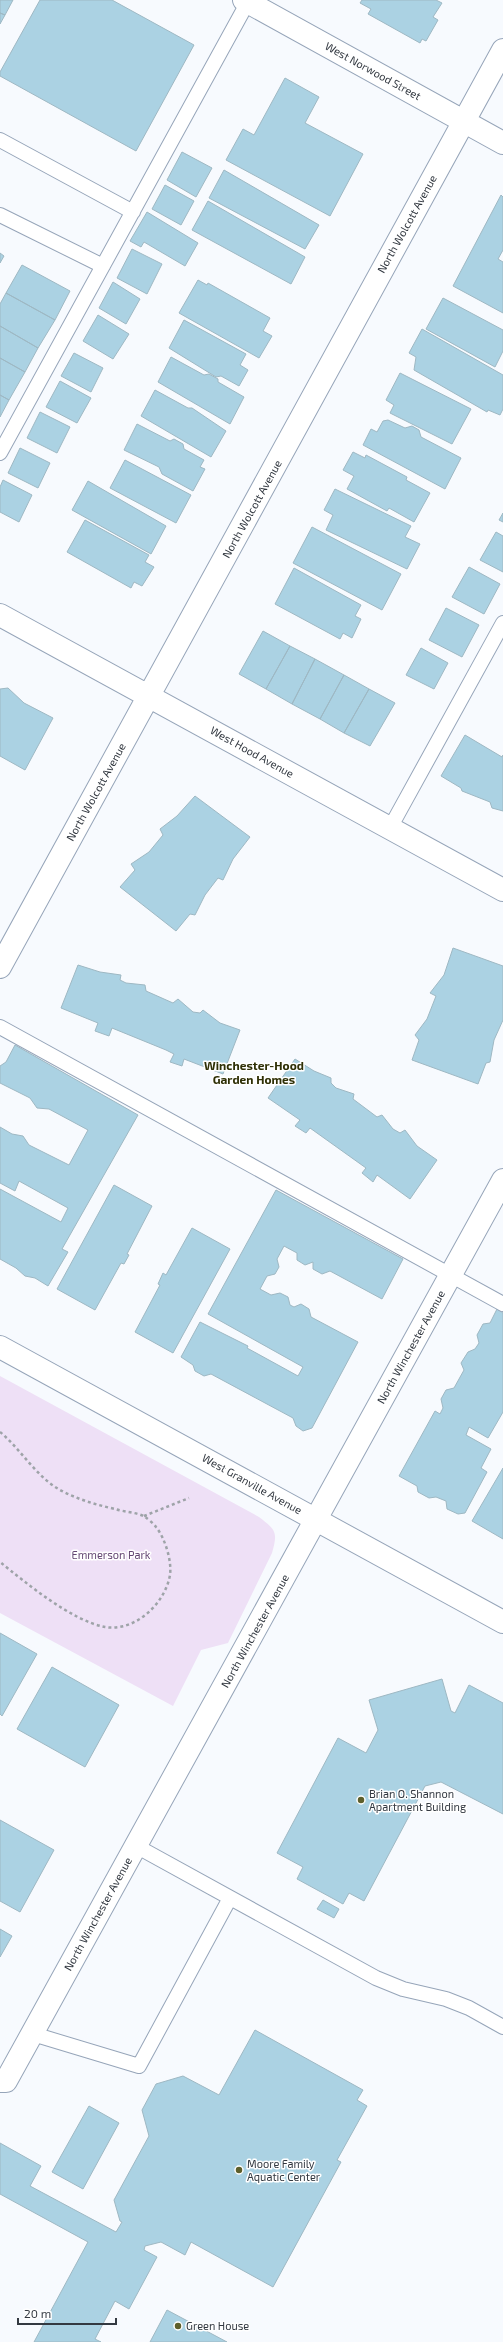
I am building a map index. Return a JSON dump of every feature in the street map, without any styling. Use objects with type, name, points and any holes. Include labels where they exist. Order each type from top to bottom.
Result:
[{"type":"street","name":"West Norwood Street","points":[[247,1],[503,143]]},
{"type":"street","name":"North Wolcott Avenue","points":[[0,967],[503,50]]},
{"type":"street","name":"West Hood Avenue","points":[[0,615],[503,890]]},
{"type":"street","name":"North Winchester Avenue","points":[[3,2081],[33,2034],[503,1180]]},
{"type":"street","name":"West Granville Avenue","points":[[0,1347],[503,1622]]},
{"type":"lane","points":[[0,453],[247,1]]},
{"type":"lane","points":[[0,140],[133,212]]},
{"type":"lane","points":[[0,215],[103,266]]},
{"type":"lane","points":[[390,828],[503,622]]},
{"type":"lane","points":[[0,1027],[503,1304]]},
{"type":"lane","points":[[136,1846],[376,1978],[403,1989],[457,2003],[503,2027]]},
{"type":"lane","points":[[33,2034],[139,2066],[230,1898]]},
{"type":"path","points":[[0,1432],[14,1443],[41,1475],[62,1491],[83,1501],[144,1516],[156,1526],[163,1539],[170,1574],[165,1593],[151,1610],[137,1622],[121,1627],[105,1627],[87,1621],[58,1605],[28,1585],[0,1562]]},
{"type":"path","points":[[144,1516],[189,1498]]},
{"type":"green space","name":"Emmerson Park","points":[[0,1376],[259,1517],[269,1525],[274,1532],[275,1540],[272,1553],[228,1643],[201,1650],[173,1706],[0,1613]]},
{"type":"building","points":[[0,0],[13,0],[5,15],[0,13]]},
{"type":"building","points":[[40,0],[112,0],[194,45],[136,151],[0,76],[0,72]]},
{"type":"building","points":[[362,0],[436,0],[442,3],[433,17],[438,20],[426,41],[422,39],[420,43],[368,14],[371,9],[360,3]]},
{"type":"building","points":[[0,13],[5,15],[0,24]]},
{"type":"building","points":[[285,78],[319,97],[305,123],[363,154],[330,216],[226,160],[243,129],[254,135]]},
{"type":"building","points":[[182,152],[212,168],[196,197],[167,180]]},
{"type":"building","points":[[224,170],[319,225],[305,249],[209,198]]},
{"type":"building","points":[[165,185],[194,201],[181,225],[152,209]]},
{"type":"building","points":[[501,195],[503,197],[503,250],[498,259],[503,262],[503,313],[453,286]]},
{"type":"building","points":[[208,201],[305,257],[291,284],[192,230]]},
{"type":"building","points":[[147,212],[198,243],[185,266],[144,242],[141,247],[130,241]]},
{"type":"building","points":[[132,249],[162,264],[147,294],[117,278]]},
{"type":"building","points":[[0,253],[4,256],[0,263]]},
{"type":"building","points":[[22,265],[70,291],[55,320],[6,293]]},
{"type":"building","points":[[198,280],[207,285],[208,283],[270,318],[263,331],[272,336],[259,358],[179,313]]},
{"type":"building","points":[[113,282],[140,299],[126,324],[99,308]]},
{"type":"building","points":[[6,293],[55,320],[38,348],[0,326],[0,304]]},
{"type":"building","points":[[443,298],[503,330],[503,351],[495,367],[426,329]]},
{"type":"building","points":[[98,315],[129,334],[113,359],[83,341]]},
{"type":"building","points":[[184,320],[246,354],[240,365],[248,370],[239,386],[221,376],[216,377],[169,348]]},
{"type":"building","points":[[0,326],[38,348],[25,372],[0,358]]},
{"type":"building","points":[[422,329],[503,375],[503,409],[500,415],[488,410],[487,412],[414,370],[416,357],[409,353]]},
{"type":"building","points":[[74,353],[103,368],[91,392],[61,376]]},
{"type":"building","points":[[171,357],[204,375],[209,374],[218,379],[218,382],[244,397],[230,424],[158,382]]},
{"type":"building","points":[[0,358],[25,372],[9,400],[0,395]]},
{"type":"building","points":[[400,373],[471,409],[452,444],[390,413],[394,405],[386,400]]},
{"type":"building","points":[[60,381],[91,398],[77,423],[46,407]]},
{"type":"building","points":[[155,390],[188,408],[192,408],[226,431],[211,457],[141,416]]},
{"type":"building","points":[[0,395],[9,400],[0,417]]},
{"type":"building","points":[[40,412],[70,427],[57,453],[27,438]]},
{"type":"building","points":[[388,420],[405,428],[412,426],[419,430],[421,437],[461,458],[445,489],[363,445],[371,429],[377,432],[383,421]]},
{"type":"building","points":[[137,424],[170,441],[174,439],[183,444],[184,449],[204,460],[200,467],[205,469],[193,491],[162,474],[159,467],[124,450]]},
{"type":"building","points":[[20,448],[50,463],[38,488],[8,473]]},
{"type":"building","points":[[353,452],[365,458],[366,455],[407,477],[406,480],[430,493],[414,522],[389,508],[387,511],[347,489],[354,476],[343,470]]},
{"type":"building","points":[[125,460],[191,495],[176,523],[110,488]]},
{"type":"building","points":[[3,480],[32,495],[19,522],[0,512],[0,487]]},
{"type":"building","points":[[88,481],[166,526],[151,554],[72,510]]},
{"type":"building","points":[[335,489],[411,526],[405,537],[420,544],[407,569],[326,530],[333,515],[324,510]]},
{"type":"building","points":[[503,513],[503,522],[499,520]]},
{"type":"building","points":[[85,520],[149,555],[145,562],[154,567],[142,586],[134,582],[131,588],[67,552]]},
{"type":"building","points":[[312,527],[401,574],[382,610],[293,563]]},
{"type":"building","points":[[496,532],[503,536],[503,572],[480,560]]},
{"type":"building","points":[[469,567],[500,584],[484,614],[452,597]]},
{"type":"building","points":[[294,568],[361,605],[355,616],[361,619],[352,638],[343,633],[340,639],[275,604]]},
{"type":"building","points":[[446,608],[479,625],[462,657],[429,640]]},
{"type":"building","points":[[263,631],[290,646],[266,689],[239,674]]},
{"type":"building","points":[[290,646],[315,659],[292,704],[266,689]]},
{"type":"building","points":[[421,648],[448,663],[434,689],[406,675]]},
{"type":"building","points":[[315,659],[344,675],[320,719],[292,704]]},
{"type":"building","points":[[344,675],[369,689],[344,733],[320,719]]},
{"type":"building","points":[[8,688],[24,703],[53,718],[25,770],[0,756],[0,689]]},
{"type":"building","points":[[369,689],[395,703],[370,746],[344,733]]},
{"type":"building","points":[[465,735],[502,757],[503,755],[503,811],[492,808],[490,802],[462,791],[461,788],[441,776]]},
{"type":"building","points":[[195,796],[250,837],[233,859],[223,880],[218,878],[205,895],[195,915],[190,914],[176,931],[120,887],[135,870],[131,864],[149,852],[163,835],[160,829],[177,816]]},
{"type":"building","points":[[453,948],[503,966],[503,1020],[494,1040],[490,1062],[486,1063],[478,1084],[412,1060],[419,1040],[415,1035],[427,1019],[436,996],[430,993],[444,975]]},
{"type":"building","points":[[78,965],[100,972],[121,975],[120,980],[126,983],[145,985],[146,991],[173,1003],[178,999],[193,1012],[200,1013],[203,1010],[220,1023],[240,1030],[223,1074],[184,1059],[182,1066],[170,1062],[174,1054],[166,1050],[112,1028],[109,1036],[95,1031],[98,1023],[61,1008]]},
{"type":"building","points":[[15,1045],[138,1115],[62,1249],[68,1252],[48,1286],[35,1278],[25,1276],[16,1268],[0,1259],[0,1189],[61,1222],[68,1208],[19,1181],[15,1191],[0,1183],[0,1127],[12,1134],[23,1136],[29,1145],[69,1165],[88,1130],[49,1109],[37,1108],[30,1098],[0,1083],[0,1066],[6,1062]]},
{"type":"building","points":[[295,1059],[314,1071],[331,1078],[331,1083],[336,1088],[354,1094],[353,1099],[377,1117],[382,1115],[393,1129],[400,1133],[405,1130],[417,1146],[437,1160],[410,1199],[377,1175],[373,1182],[362,1173],[366,1168],[310,1128],[306,1133],[295,1126],[300,1120],[268,1098]]},
{"type":"building","points":[[114,1185],[152,1206],[127,1254],[129,1255],[124,1264],[121,1263],[95,1310],[57,1289]]},
{"type":"building","points":[[276,1190],[403,1259],[382,1299],[330,1271],[322,1274],[313,1269],[313,1262],[305,1265],[297,1260],[297,1253],[284,1246],[277,1259],[279,1267],[275,1274],[267,1276],[260,1289],[271,1295],[280,1293],[288,1297],[290,1305],[294,1307],[301,1304],[309,1309],[311,1317],[358,1342],[312,1428],[303,1431],[296,1426],[293,1418],[211,1374],[204,1376],[195,1371],[193,1365],[181,1357],[200,1322],[248,1346],[247,1348],[298,1376],[303,1367],[208,1314]]},
{"type":"building","points":[[192,1228],[230,1249],[173,1353],[135,1332],[160,1285],[158,1284],[163,1273],[166,1275]]},
{"type":"building","points":[[497,1309],[503,1313],[503,1412],[488,1438],[469,1427],[466,1435],[491,1449],[481,1468],[487,1472],[465,1513],[458,1514],[447,1509],[446,1501],[436,1497],[429,1498],[418,1492],[417,1486],[399,1476],[435,1411],[440,1414],[443,1408],[441,1399],[446,1390],[454,1388],[464,1370],[461,1363],[468,1352],[475,1349],[479,1343],[477,1335],[483,1324],[490,1323]]},
{"type":"building","points":[[503,1468],[503,1539],[472,1521]]},
{"type":"building","points":[[0,1633],[37,1654],[2,1716],[0,1714]]},
{"type":"building","points":[[52,1667],[119,1705],[85,1767],[17,1729]]},
{"type":"building","name":"Brian O. Shannon Apartment Building","points":[[442,1679],[451,1711],[455,1713],[469,1685],[503,1703],[503,1814],[441,1782],[425,1786],[364,1901],[349,1893],[343,1904],[297,1879],[303,1867],[277,1853],[338,1738],[366,1753],[378,1730],[369,1700]]},
{"type":"building","points":[[0,1820],[54,1850],[20,1912],[0,1901]]},
{"type":"building","points":[[323,1900],[339,1909],[334,1918],[317,1909]]},
{"type":"building","points":[[0,1929],[12,1936],[0,1957]]},
{"type":"building","points":[[255,2030],[363,2090],[357,2100],[367,2106],[337,2160],[341,2162],[273,2287],[191,2242],[185,2255],[161,2242],[145,2246],[144,2250],[157,2257],[129,2309],[115,2301],[95,2339],[101,2342],[34,2342],[88,2242],[0,2194],[0,2143],[41,2166],[30,2186],[116,2232],[122,2222],[120,2221],[114,2200],[149,2136],[142,2110],[156,2084],[183,2076],[219,2095]]},
{"type":"building","points":[[89,2106],[119,2123],[83,2189],[52,2172]]},
{"type":"building","name":"Green House","points":[[167,2310],[227,2342],[150,2342]]},
{"type":"place","name":"Brian O. Shannon Apartment Building","points":[[361,1800]]},
{"type":"place","name":"Moore Family Aquatic Center","points":[[239,2170]]},
{"type":"place","name":"Green House","points":[[178,2326]]},
{"type":"district","name":"Winchester-Hood Garden Homes","points":[[254,1073]]}]
